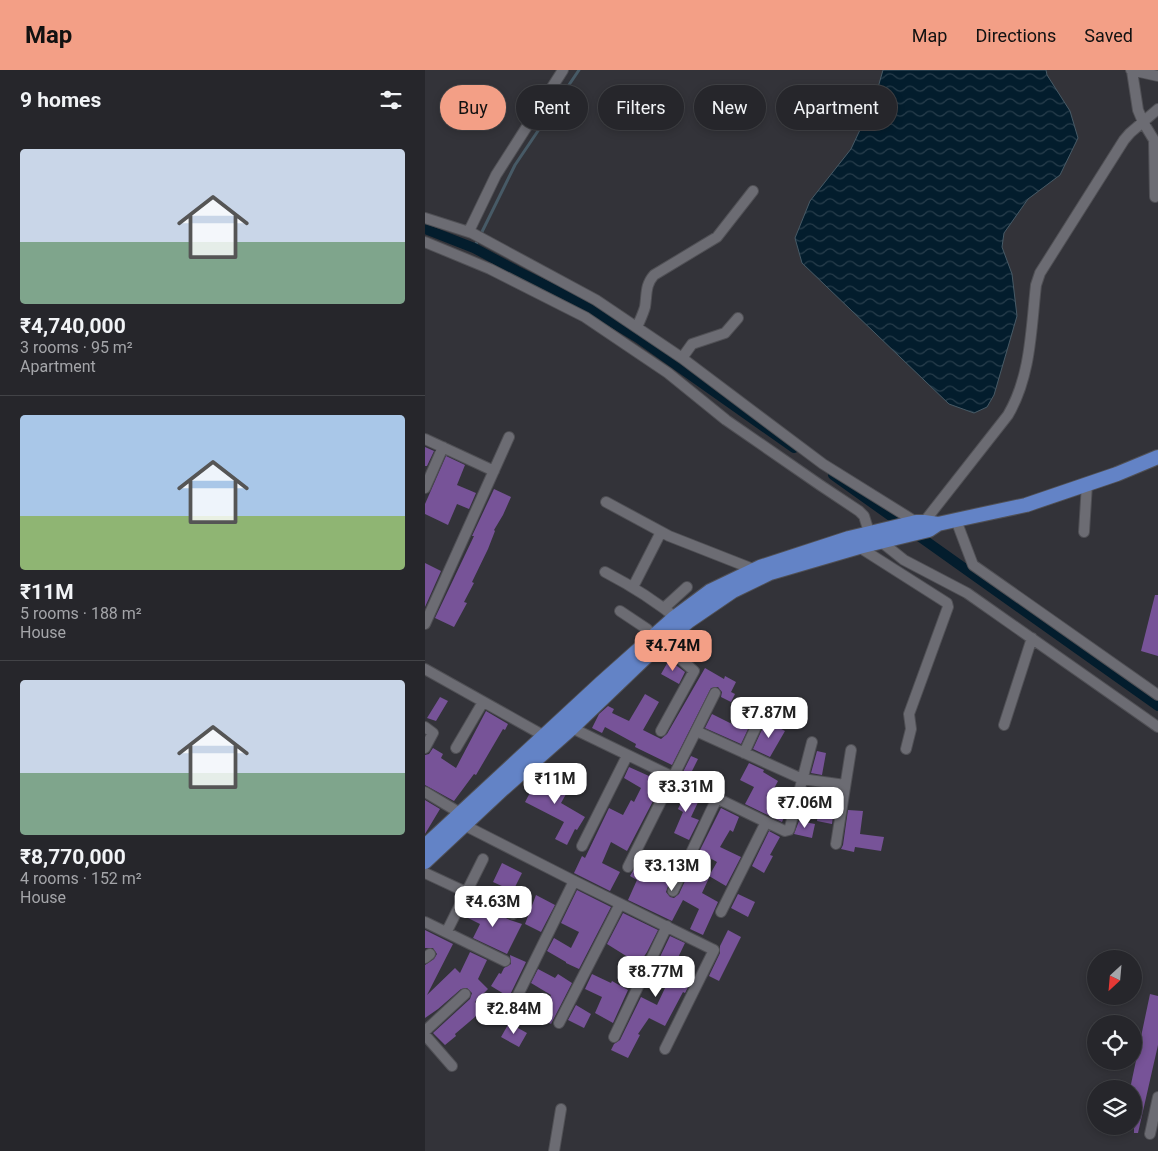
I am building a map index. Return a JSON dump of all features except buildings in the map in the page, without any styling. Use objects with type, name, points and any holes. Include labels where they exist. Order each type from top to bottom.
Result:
[{"type":"main road","points":[[425,862],[459,819],[543,735],[658,640],[710,591],[859,547],[884,535],[922,525],[1027,505],[1158,457]]},
{"type":"main road","points":[[741,581],[753,570],[869,532],[900,538],[922,525]]},
{"type":"main road","points":[[425,846],[572,728],[645,659],[658,640]]},
{"type":"street","points":[[471,232],[496,175],[563,70]]},
{"type":"street","points":[[1155,197],[1154,140],[1137,108],[1131,70],[1158,76]]},
{"type":"street","points":[[425,218],[471,232],[488,240],[596,300],[682,358],[823,464],[922,525],[1013,406],[1025,375],[1037,279],[1124,140],[1158,109]]},
{"type":"street","points":[[637,327],[645,307],[647,286],[654,275],[717,237],[753,191]]},
{"type":"street","points":[[425,242],[490,269],[588,319],[668,373],[726,420],[859,510],[864,516],[869,532]]},
{"type":"street","points":[[682,358],[692,344],[725,332],[738,318]]},
{"type":"street","points":[[425,624],[509,437]]},
{"type":"street","points":[[425,439],[494,471]]},
{"type":"street","points":[[425,488],[443,447]]},
{"type":"street","points":[[1084,532],[1087,484]]},
{"type":"street","points":[[606,502],[661,532],[753,570]]},
{"type":"street","points":[[956,520],[973,565],[1158,695]]},
{"type":"street","points":[[633,587],[661,532]]},
{"type":"street","points":[[884,535],[911,564],[967,593],[1158,728]]},
{"type":"street","points":[[859,547],[947,602],[948,607],[909,714],[911,729],[906,749]]},
{"type":"street","points":[[605,572],[633,587],[680,621]]},
{"type":"street","points":[[664,608],[687,587]]},
{"type":"street","points":[[620,611],[647,629],[694,671],[661,731]]},
{"type":"street","points":[[1004,725],[1031,638]]},
{"type":"street","points":[[425,669],[556,742]]},
{"type":"street","points":[[628,867],[715,693]]},
{"type":"street","points":[[456,748],[483,702]]},
{"type":"street","points":[[744,753],[760,718]]},
{"type":"street","points":[[425,727],[433,733],[425,748]]},
{"type":"street","points":[[572,728],[785,830],[789,830],[812,742]]},
{"type":"street","points":[[696,731],[802,779],[845,785]]},
{"type":"street","points":[[836,844],[851,750]]},
{"type":"street","points":[[582,846],[627,756]]},
{"type":"street","points":[[425,792],[459,819],[574,882],[714,950],[665,1049]]},
{"type":"street","points":[[673,891],[717,798]]},
{"type":"street","points":[[721,912],[766,822]]},
{"type":"street","points":[[447,932],[483,859]]},
{"type":"street","points":[[425,873],[513,914]]},
{"type":"street","points":[[512,1007],[574,882]]},
{"type":"street","points":[[559,1023],[621,904]]},
{"type":"street","points":[[425,922],[505,961]]},
{"type":"street","points":[[614,1037],[667,926]]},
{"type":"street","points":[[425,1031],[465,994]]},
{"type":"street","points":[[425,1035],[452,1066]]},
{"type":"street","points":[[1150,1134],[1158,1097]]},
{"type":"street","points":[[554,1151],[561,1109]]},
{"type":"water","points":[[883,70],[1046,70],[1047,75],[1070,111],[1078,138],[1060,175],[1028,199],[1004,233],[1002,247],[1012,274],[1017,316],[994,395],[987,407],[974,413],[949,404],[802,263],[795,238],[810,201],[851,149],[860,130],[897,130],[897,85],[879,85]]},
{"type":"waterway","points":[[474,248],[515,165],[579,70]]},
{"type":"waterway","points":[[425,229],[474,248],[577,301],[638,338],[794,448]]},
{"type":"waterway","points":[[833,475],[1158,706]]}]
